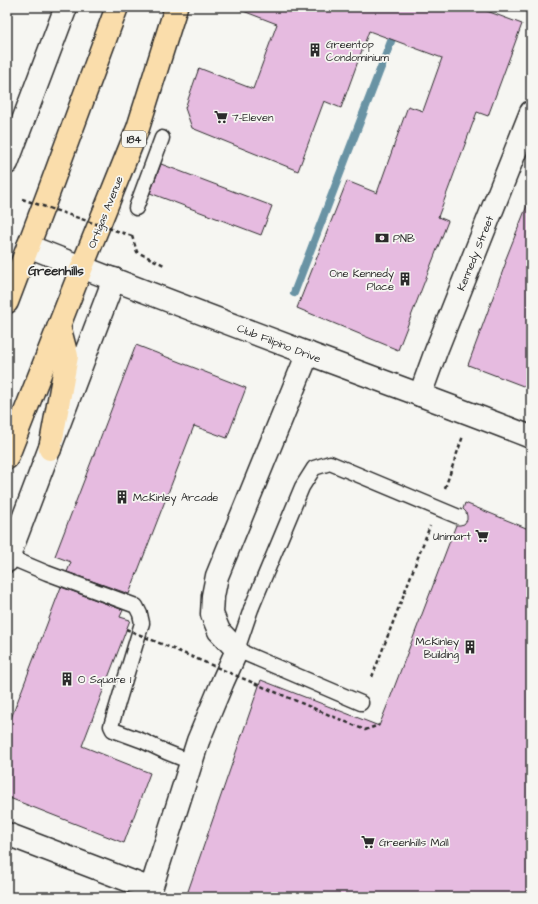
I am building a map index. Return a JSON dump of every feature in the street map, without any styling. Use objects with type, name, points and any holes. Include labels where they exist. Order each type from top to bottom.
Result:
[{"type":"main road","points":[[7,302],[118,7]]},
{"type":"main road","name":"Ortigas Avenue","points":[[7,458],[138,128],[176,7]]},
{"type":"main road","points":[[50,449],[66,356],[59,326]]},
{"type":"street","points":[[7,163],[66,7]]},
{"type":"street","name":"Kennedy Street","points":[[420,395],[436,352],[529,124]]},
{"type":"street","name":"Club Filipino Drive","points":[[28,246],[153,295],[471,413],[531,437]]},
{"type":"street","points":[[8,559],[114,279]]},
{"type":"street","points":[[7,834],[149,893],[191,762],[237,650],[219,632],[212,614],[213,596],[217,576],[308,353]]},
{"type":"lane","points":[[136,208],[162,138]]},
{"type":"lane","points":[[361,703],[237,650],[252,609],[302,487],[314,468],[330,463],[459,517]]},
{"type":"lane","points":[[8,559],[136,606],[142,623],[111,726],[113,730],[143,741],[191,762]]},
{"type":"path","points":[[22,199],[132,236],[137,252],[164,265]]},
{"type":"path","points":[[126,629],[365,730],[379,725]]},
{"type":"path","points":[[372,678],[384,644]]},
{"type":"building","points":[[238,7],[476,7],[522,24],[488,116],[477,112],[438,217],[448,221],[398,350],[297,308],[347,181],[377,193],[408,106],[423,111],[442,58],[369,31],[341,108],[324,101],[298,171],[192,128],[185,108],[199,68],[253,89],[277,24],[238,9]]},
{"type":"building","points":[[161,164],[272,206],[261,235],[150,193]]},
{"type":"building","points":[[530,198],[531,389],[468,365],[506,262],[505,261]]},
{"type":"building","name":"McKinley Arcade","points":[[136,345],[246,388],[227,438],[194,426],[129,594],[67,572],[71,562],[55,556]]},
{"type":"building","name":"Greenhills Mall","points":[[465,503],[531,530],[531,897],[186,897],[261,680],[379,726],[456,525],[464,524],[467,520],[466,512],[463,509]]},
{"type":"building","name":"O Square 1","points":[[61,587],[123,610],[120,617],[130,620],[82,746],[150,773],[124,843],[7,797],[7,729]]},
{"type":"waterway","points":[[294,293],[395,31]]},
{"type":"place","name":"Greentop Condominium","points":[[315,50]]},
{"type":"place","name":"7-Eleven","points":[[221,117]]},
{"type":"place","name":"PNB","points":[[382,238]]},
{"type":"place","name":"One Kennedy Place","points":[[405,279]]},
{"type":"place","name":"McKinley Arcade","points":[[122,497]]},
{"type":"place","name":"Unimart","points":[[482,536]]},
{"type":"place","name":"McKinley Building","points":[[470,647]]},
{"type":"place","name":"O Square 1","points":[[67,679]]},
{"type":"place","name":"Greenhills Mall","points":[[368,842]]},
{"type":"district","name":"Greenhills","points":[[56,270]]}]
